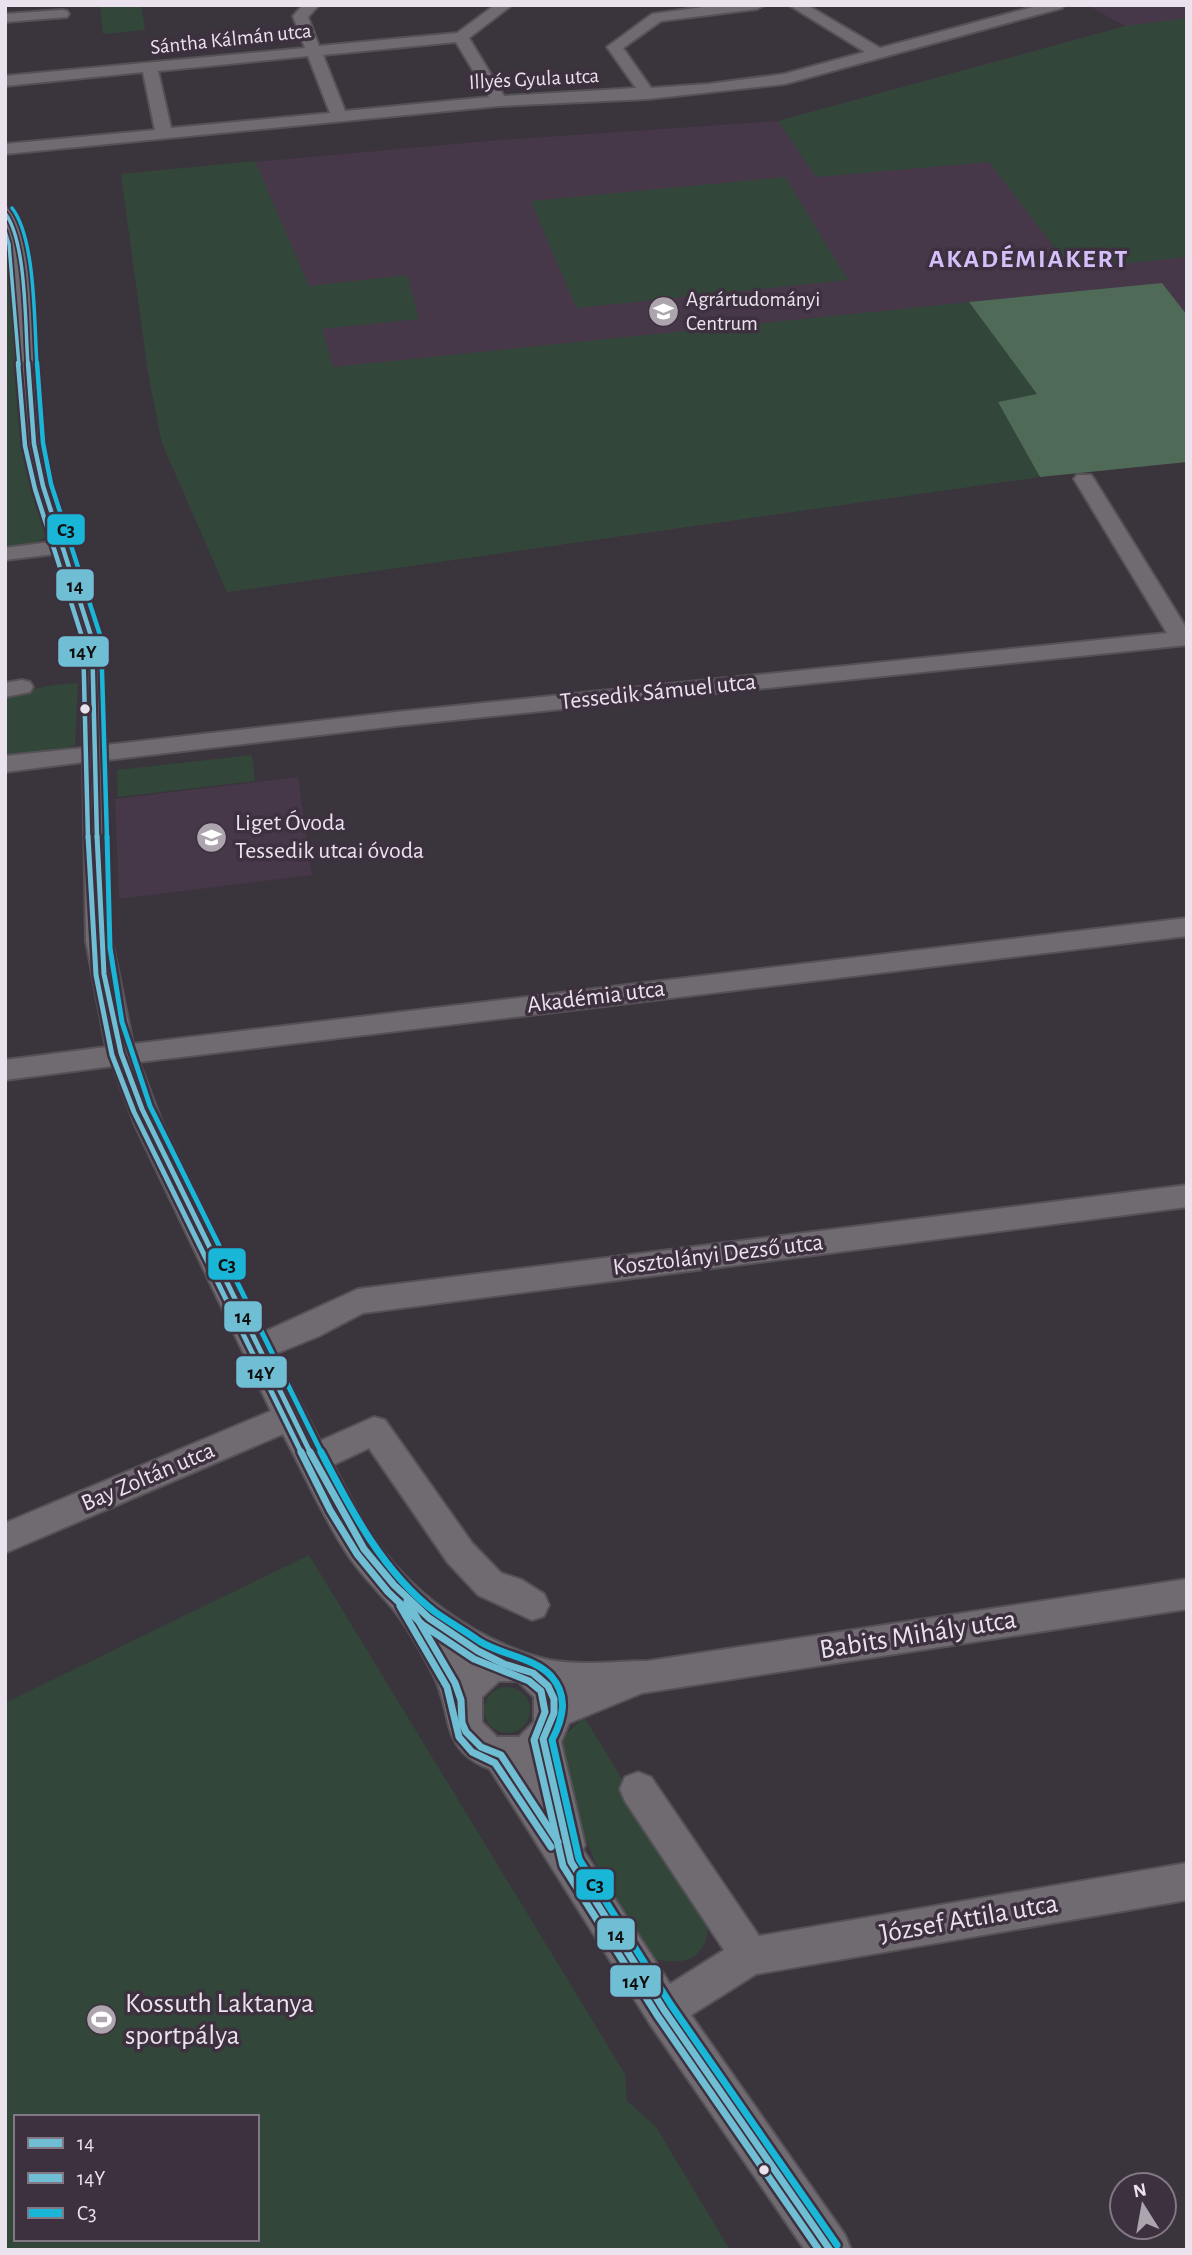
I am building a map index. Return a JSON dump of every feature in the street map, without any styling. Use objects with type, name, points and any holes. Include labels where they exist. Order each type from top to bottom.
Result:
[{"type":"street","points":[[312,5],[299,14],[339,116]]},
{"type":"street","points":[[499,101],[461,37],[505,5]]},
{"type":"street","points":[[648,94],[615,47],[657,18],[757,5]]},
{"type":"street","points":[[796,5],[877,53]]},
{"type":"street","points":[[987,5],[1008,17]]},
{"type":"street","name":"Illyés Gyula utca","points":[[5,149],[499,101],[648,94],[785,79],[1057,5]]},
{"type":"street","points":[[5,18],[63,16]]},
{"type":"street","name":"Sántha Kálmán utca","points":[[5,81],[461,37]]},
{"type":"street","points":[[136,48],[164,133]]},
{"type":"street","points":[[5,213],[11,221],[34,444],[43,486],[92,639],[99,941],[114,1026],[122,1054],[149,1125],[259,1347],[290,1417],[357,1541],[407,1601],[446,1664],[461,1700]]},
{"type":"street","points":[[1084,479],[1184,638]]},
{"type":"street","points":[[5,554],[64,547]]},
{"type":"street","name":"Tessedik Sámuel utca","points":[[5,764],[396,719],[1184,638]]},
{"type":"street","name":"Akadémia utca","points":[[5,1070],[1187,928]]},
{"type":"street","name":"Kosztolányi Dezső utca","points":[[259,1347],[358,1301],[1187,1196]]},
{"type":"street","name":"Bay Zoltán utca","points":[[5,1538],[290,1417]]},
{"type":"street","points":[[313,1460],[374,1430],[460,1553],[490,1584],[510,1591],[532,1605]]},
{"type":"street","name":"Babits Mihály utca","points":[[522,1670],[577,1678],[648,1677],[1187,1594]]},
{"type":"street","points":[[407,1601],[470,1646],[547,1685],[553,1697],[549,1725],[571,1862]]},
{"type":"street","points":[[522,1670],[492,1669],[479,1676],[468,1687],[461,1700],[460,1715],[464,1730],[473,1742],[486,1751],[501,1755],[524,1751],[549,1725]]},
{"type":"street","name":"Babits Mihály utca","points":[[549,1725],[648,1677]]},
{"type":"street","points":[[501,1755],[664,2010],[830,2250]]},
{"type":"street","points":[[638,1789],[750,1956],[664,2010]]},
{"type":"street","name":"József Attila utca","points":[[750,1956],[1187,1881]]},
{"type":"shaded area","name":"Agrártudományi Centrum","points":[[1087,5],[1187,5],[1187,462],[1039,477],[227,592],[162,443],[148,372],[121,174],[499,140],[778,121],[1125,26]]},
{"type":"shaded area","name":"Liget Óvoda Tessedik utcai óvoda","points":[[298,777],[312,875],[119,899],[115,799]]},
{"type":"green space","points":[[100,5],[141,5],[145,30],[103,34]]},
{"type":"green space","points":[[1187,18],[1187,257],[1071,269],[989,162],[816,177],[778,121],[1126,26]]},
{"type":"green space","points":[[255,161],[309,286],[407,275],[419,319],[322,329],[333,367],[969,302],[1038,394],[998,402],[1040,477],[227,592],[162,443],[148,372],[121,174]]},
{"type":"green space","points":[[785,177],[848,280],[576,308],[531,201]]},
{"type":"green space","points":[[5,252],[9,254],[24,449],[48,533],[34,543],[5,548]]},
{"type":"green space","points":[[1162,283],[1187,315],[1187,462],[1040,477],[998,402],[1037,394],[969,302]]},
{"type":"green space","points":[[78,683],[75,745],[61,750],[5,756],[5,695]]},
{"type":"green space","points":[[252,755],[255,781],[118,797],[117,770]]},
{"type":"green space","points":[[309,1555],[625,2074],[627,2101],[656,2127],[730,2250],[5,2250],[5,1703]]},
{"type":"green space","points":[[507,1687],[523,1694],[530,1710],[523,1726],[507,1733],[491,1726],[484,1710],[491,1694]]},
{"type":"green space","points":[[584,1717],[705,1916],[708,1930],[704,1945],[689,1959],[663,1961],[653,1958],[639,1944],[623,1920],[607,1889],[580,1820],[563,1759],[562,1738]]},
{"type":"transit line","name":"C3","points":[[12,208],[19,217],[27,241],[43,443],[51,484],[101,638],[110,948],[122,1022],[150,1106],[296,1405],[358,1523],[400,1579],[434,1611],[487,1646],[536,1665],[550,1675],[560,1689],[563,1706],[561,1723],[552,1740],[579,1859],[671,2005],[837,2245]]},
{"type":"transit line","name":"14","points":[[5,213],[11,221],[18,242],[34,444],[43,486],[92,639],[98,899],[104,974],[121,1053],[142,1109],[304,1441],[364,1549],[394,1585],[429,1618],[478,1651],[504,1664],[533,1673],[548,1686],[554,1699],[554,1713],[543,1739],[571,1862],[664,2010],[830,2250]]},
{"type":"transit line","name":"14Y","points":[[5,231],[9,244],[25,446],[35,489],[83,640],[90,899],[96,975],[112,1055],[134,1112],[297,1445],[330,1510],[357,1554],[388,1592],[423,1625],[474,1659],[529,1681],[541,1691],[545,1712],[534,1740],[563,1866],[657,2015],[819,2250]]},
{"type":"transit line","name":"14","points":[[407,1601],[455,1683],[461,1700],[462,1723],[466,1732],[481,1747],[501,1755],[558,1842]]},
{"type":"transit line","name":"14Y","points":[[400,1606],[447,1687],[459,1737],[472,1752],[495,1763],[551,1847]]},
{"type":"place","name":"Agrártudományi Centrum","points":[[663,311]]},
{"type":"place","name":"Liget Óvoda Tessedik utcai óvoda","points":[[212,837]]},
{"type":"place","name":"Kossuth Laktanya sportpálya","points":[[102,2020]]},
{"type":"district","name":"AKADÉMIAKERT","points":[[1029,259]]}]
